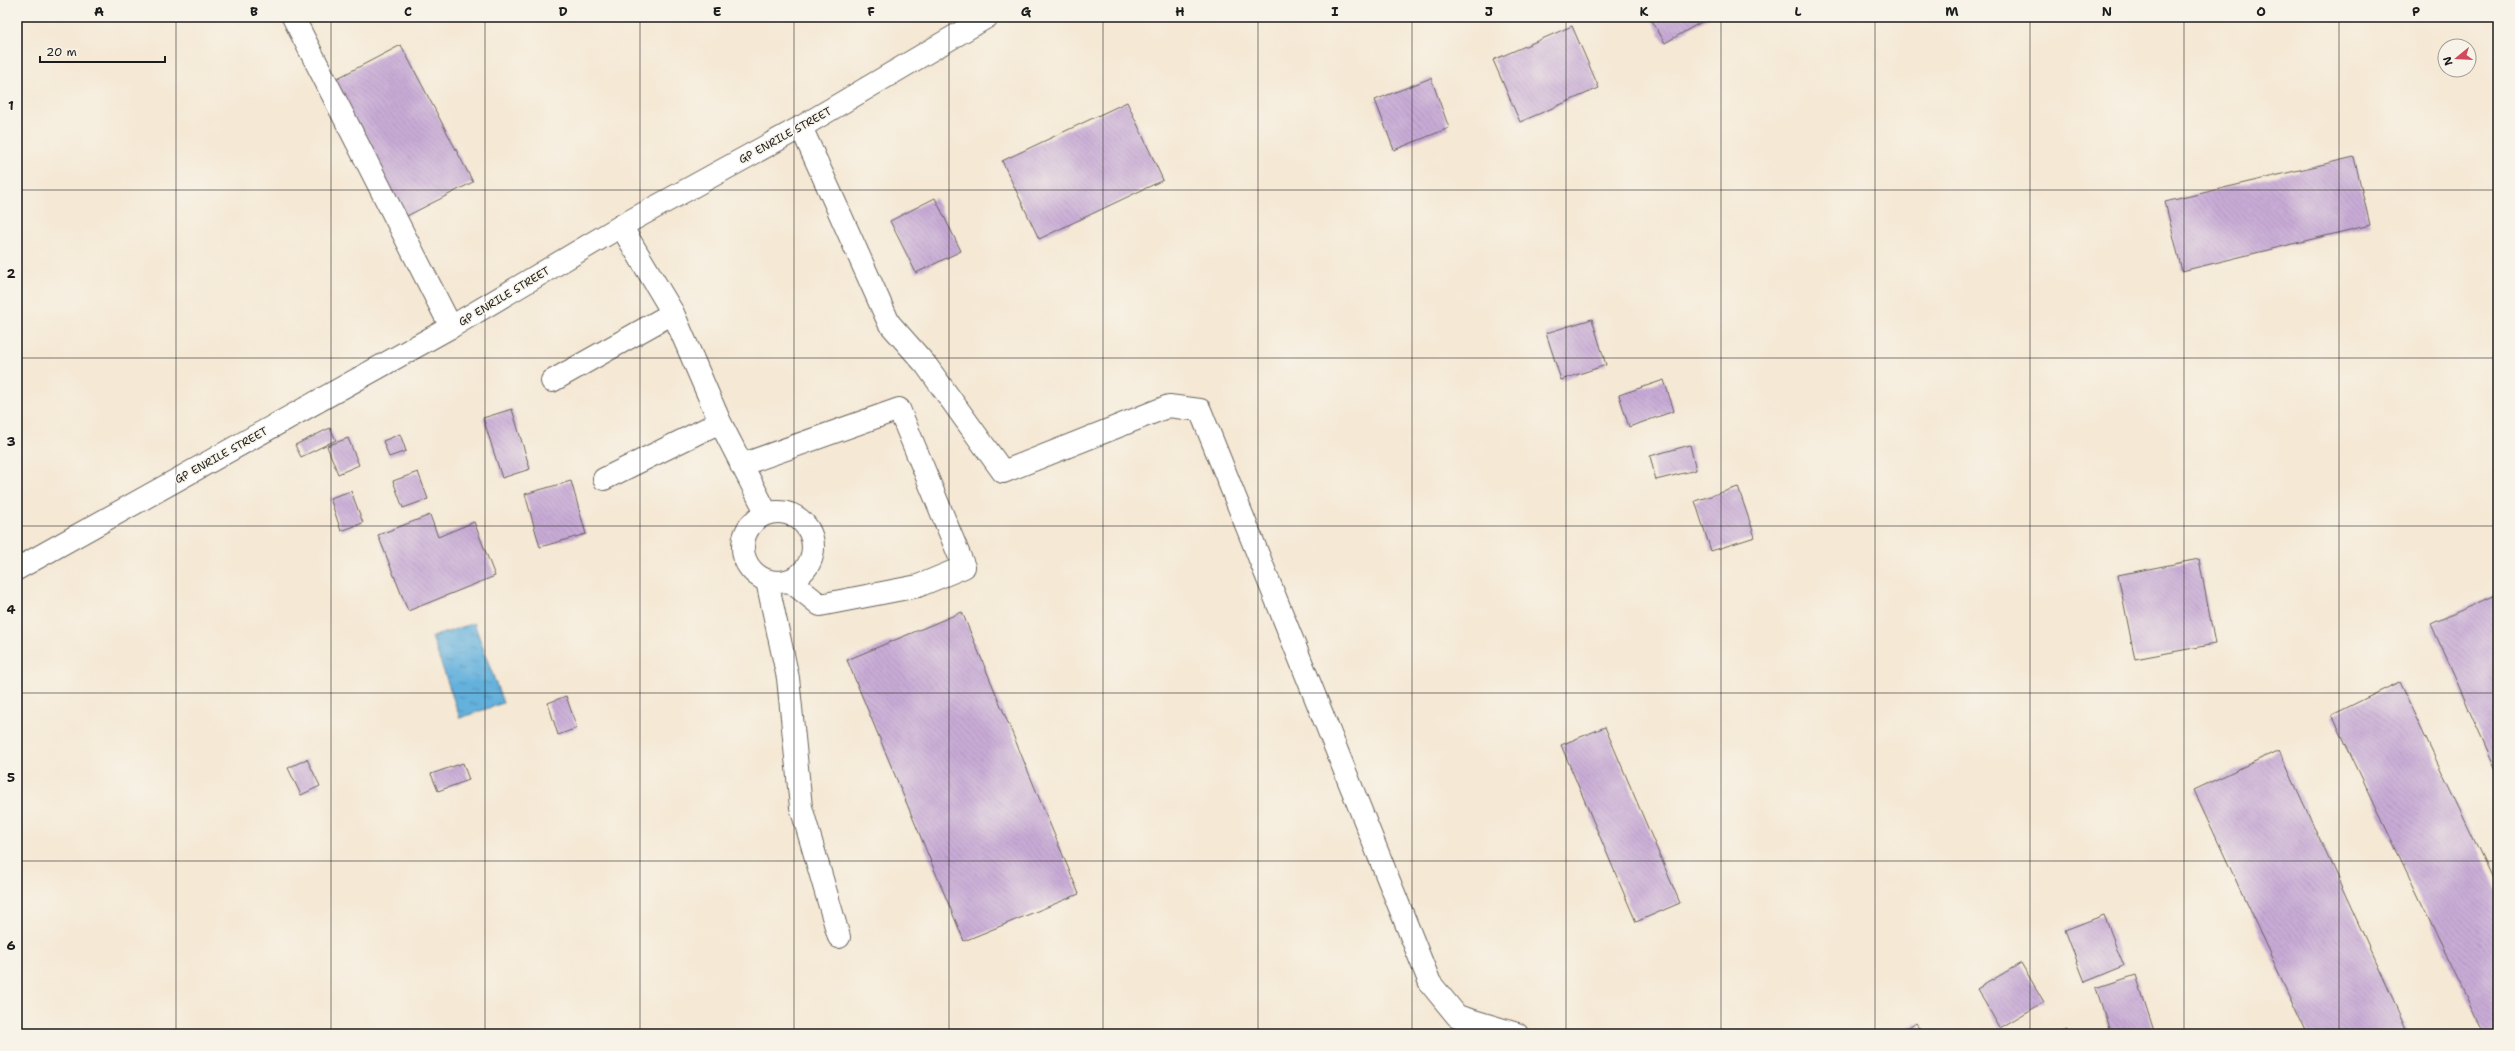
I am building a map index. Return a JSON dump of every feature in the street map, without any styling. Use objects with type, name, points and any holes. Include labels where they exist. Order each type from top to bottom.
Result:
[{"type":"street","points":[[294,17],[451,327]]},
{"type":"street","name":"GP ENRILE STREET","points":[[17,569],[451,327],[621,226],[801,127],[987,17]]},
{"type":"street","points":[[801,127],[889,323],[926,365],[1004,472],[1169,406],[1200,410],[1430,983],[1457,1016],[1517,1034]]},
{"type":"street","points":[[621,226],[673,313],[740,465],[766,512]]},
{"type":"street","points":[[552,381],[673,313]]},
{"type":"street","points":[[740,465],[899,409],[964,566],[918,586],[820,605],[790,581]]},
{"type":"street","points":[[604,479],[720,422]]},
{"type":"street","points":[[766,512],[788,512],[806,525],[814,546],[808,568],[790,581],[767,581],[750,569],[742,548],[748,526],[766,512]]},
{"type":"street","points":[[767,581],[788,678],[801,807],[839,937]]},
{"type":"water","points":[[474,623],[503,703],[460,718],[432,637]]},
{"type":"building","points":[[1650,17],[1710,17],[1665,43]]},
{"type":"building","points":[[1572,26],[1599,88],[1520,122],[1493,60]]},
{"type":"building","points":[[401,45],[473,182],[403,218],[332,81]]},
{"type":"building","points":[[1431,78],[1449,128],[1394,150],[1375,100]]},
{"type":"building","points":[[1127,102],[1163,180],[1039,239],[1002,161]]},
{"type":"building","points":[[2354,157],[2370,225],[2182,271],[2165,202]]},
{"type":"building","points":[[935,198],[961,251],[916,273],[890,221]]},
{"type":"building","points":[[1592,319],[1606,365],[1561,380],[1546,333]]},
{"type":"building","points":[[1664,380],[1674,411],[1629,427],[1619,395]]},
{"type":"building","points":[[512,409],[530,469],[502,478],[483,418]]},
{"type":"building","points":[[330,428],[336,440],[301,457],[295,445]]},
{"type":"building","points":[[400,434],[406,451],[389,457],[383,441]]},
{"type":"building","points":[[348,438],[359,465],[338,474],[327,446]]},
{"type":"building","points":[[1690,445],[1696,470],[1656,480],[1650,456]]},
{"type":"building","points":[[418,472],[428,499],[403,508],[393,481]]},
{"type":"building","points":[[571,481],[586,534],[540,547],[525,494]]},
{"type":"building","points":[[1738,487],[1755,537],[1711,551],[1695,501]]},
{"type":"building","points":[[351,491],[363,523],[341,531],[330,498]]},
{"type":"building","points":[[430,515],[438,537],[474,522],[495,576],[408,611],[378,535]]},
{"type":"building","points":[[2199,559],[2215,644],[2135,659],[2118,575]]},
{"type":"building","points":[[2497,594],[2498,598],[2498,774],[2431,624]]},
{"type":"building","points":[[962,612],[1079,894],[964,941],[847,660]]},
{"type":"building","points":[[2399,682],[2498,890],[2498,1034],[2484,1034],[2332,715]]},
{"type":"building","points":[[566,696],[577,728],[558,735],[548,703]]},
{"type":"building","points":[[1605,727],[1680,903],[1636,922],[1561,745]]},
{"type":"building","points":[[2279,750],[2409,1034],[2307,1034],[2194,790]]},
{"type":"building","points":[[307,759],[320,786],[301,795],[288,768]]},
{"type":"building","points":[[463,763],[469,780],[438,791],[431,774]]},
{"type":"building","points":[[2104,915],[2124,966],[2085,982],[2065,930]]},
{"type":"building","points":[[2021,963],[2044,1002],[2000,1028],[1977,989]]},
{"type":"building","points":[[2136,975],[2154,1031],[2145,1034],[2111,1034],[2096,988]]},
{"type":"building","points":[[1916,1022],[1925,1034],[1899,1034]]},
{"type":"building","points":[[2067,1030],[2068,1034],[2059,1034]]}]
